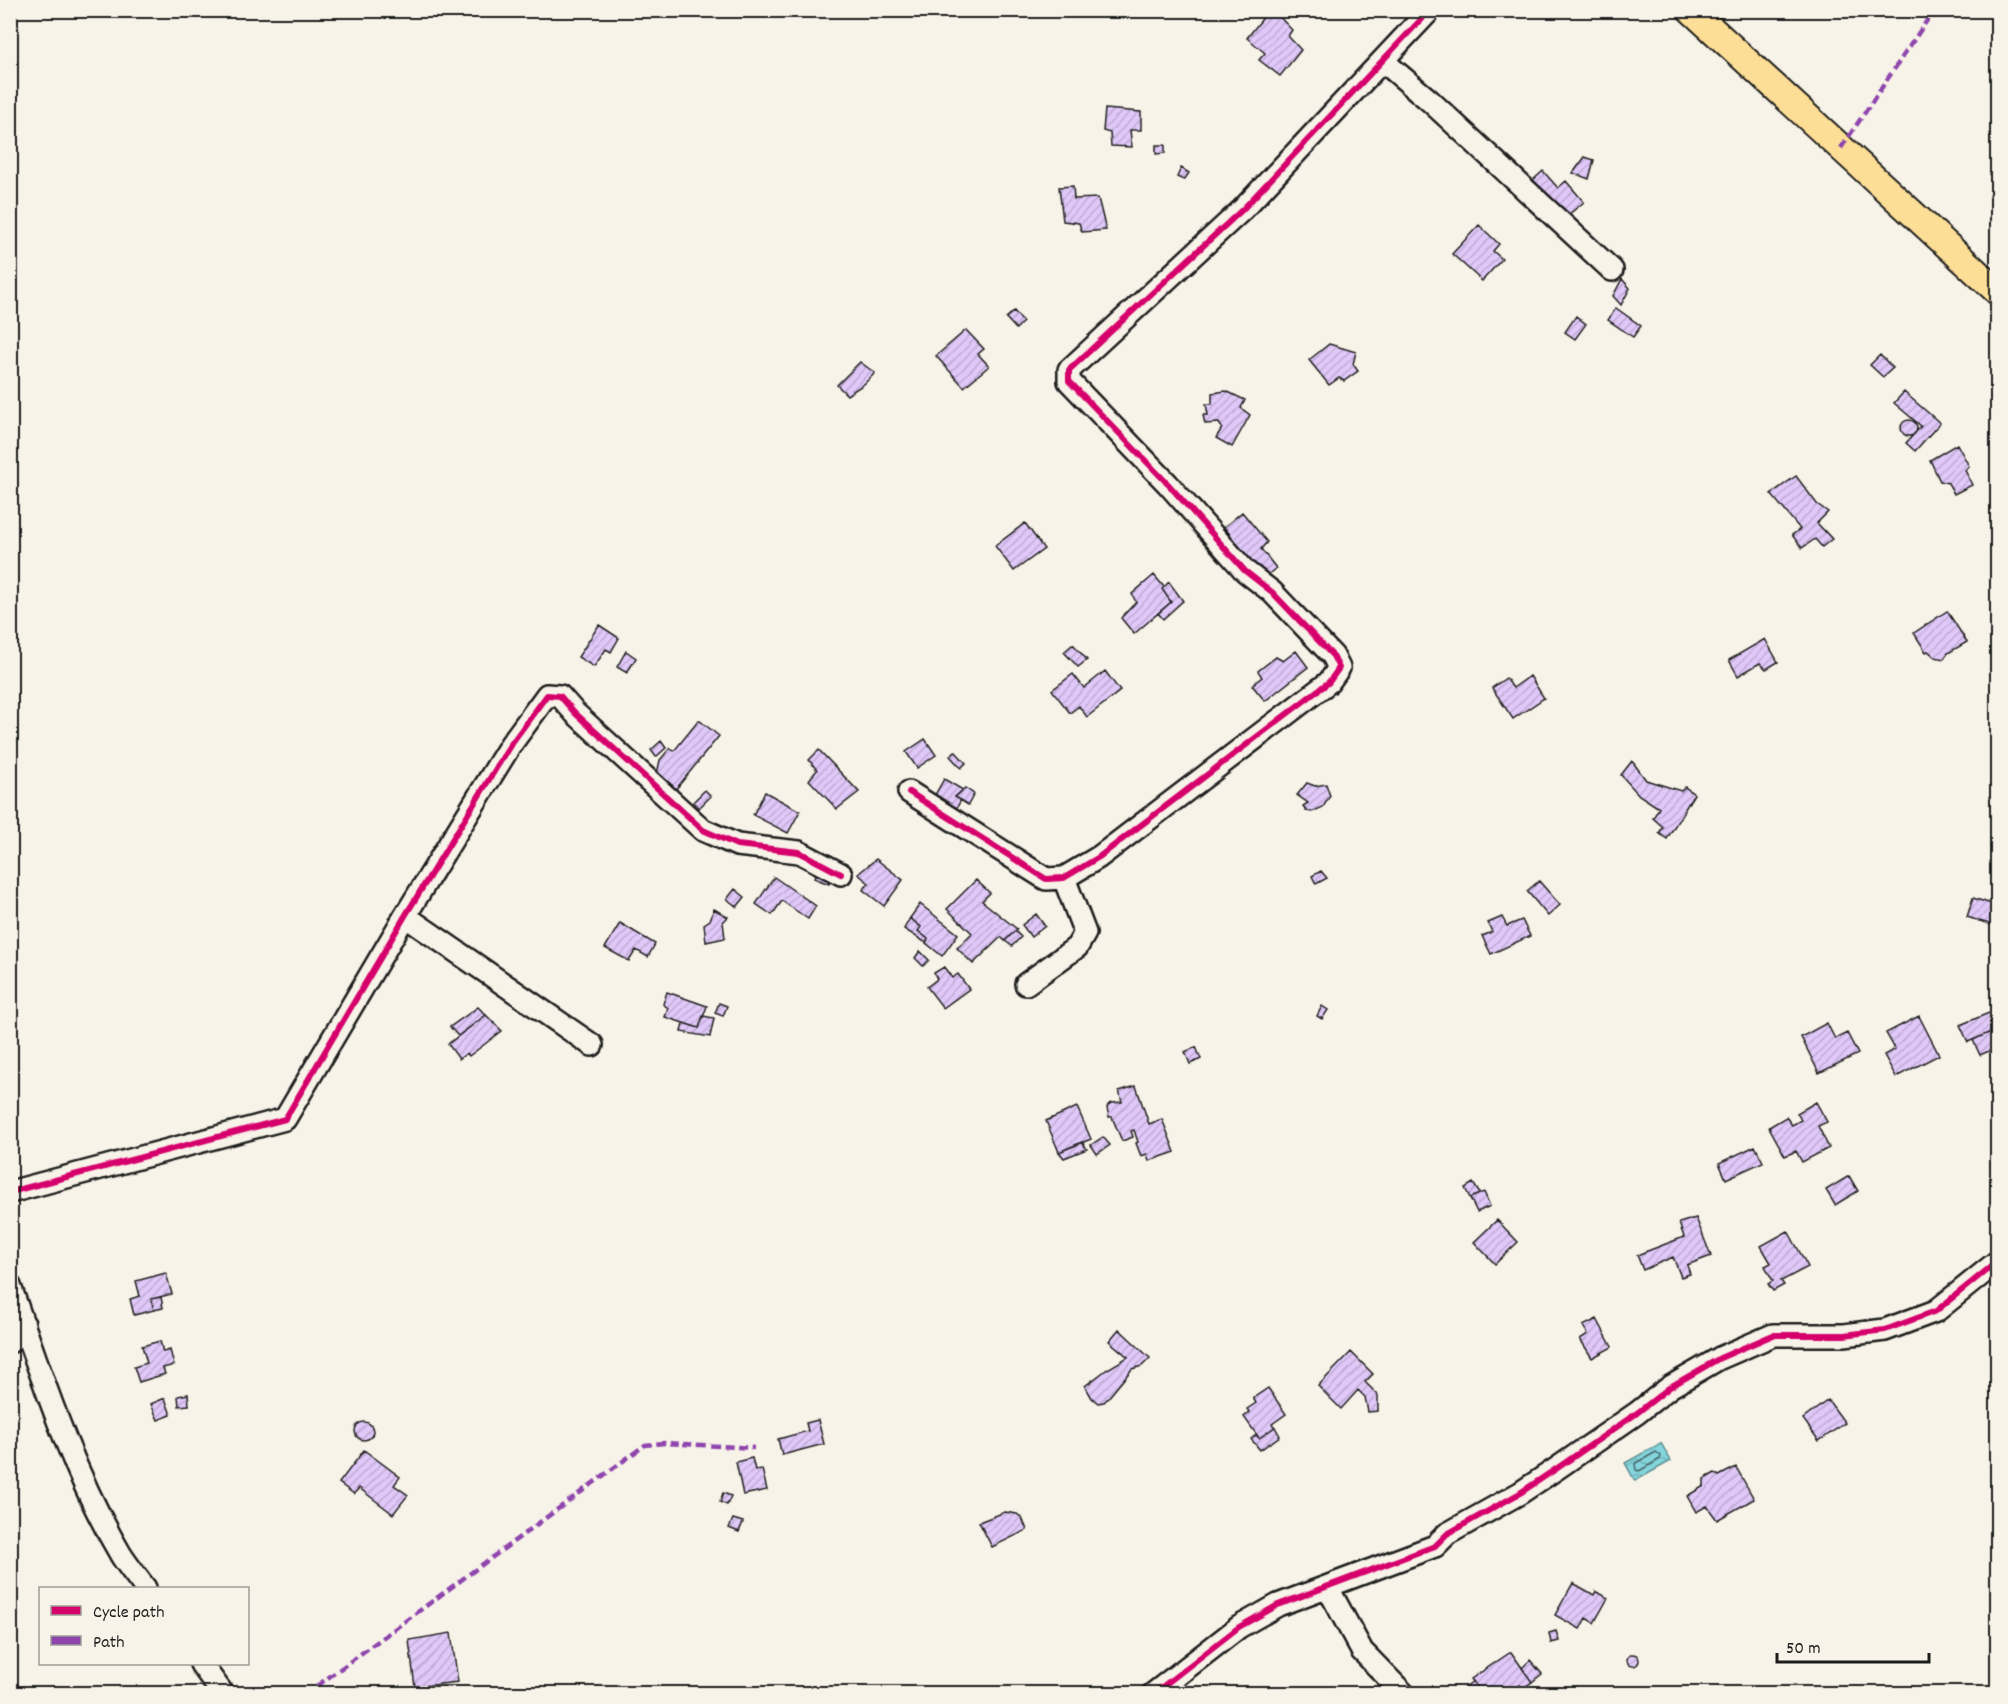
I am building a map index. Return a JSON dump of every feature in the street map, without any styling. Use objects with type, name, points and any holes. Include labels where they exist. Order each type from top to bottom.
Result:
[{"type":"main road","points":[[1690,10],[1998,292]]},
{"type":"street","points":[[909,792],[1046,879],[1064,878],[1099,857],[1329,682],[1339,668],[1333,656],[1272,592],[1245,571],[1168,484],[1069,381],[1069,370],[1243,210],[1430,10]]},
{"type":"street","points":[[1383,61],[1429,100],[1612,270]]},
{"type":"street","points":[[10,1192],[285,1119],[405,916],[511,744],[547,695],[560,696],[575,713],[703,830],[737,845],[799,852],[841,874]]},
{"type":"street","points":[[1026,984],[1077,947],[1085,933],[1064,878]]},
{"type":"street","points":[[405,916],[592,1045]]},
{"type":"street","points":[[1153,1694],[1239,1627],[1278,1605],[1435,1546],[1447,1534],[1520,1493],[1637,1413],[1670,1387],[1720,1358],[1773,1335],[1844,1335],[1885,1330],[1935,1311],[1998,1261]]},
{"type":"street","points":[[10,1286],[88,1491],[122,1556],[144,1587]]},
{"type":"street","points":[[10,1342],[24,1324]]},
{"type":"street","points":[[1328,1588],[1362,1651],[1404,1694]]},
{"type":"street","points":[[202,1665],[223,1694]]},
{"type":"water","points":[[1661,1443],[1671,1461],[1635,1481],[1625,1463]]},
{"type":"building","points":[[1269,10],[1273,10],[1292,30],[1288,36],[1301,50],[1280,76],[1259,60],[1265,53],[1247,38]]},
{"type":"building","points":[[1105,109],[1141,112],[1141,130],[1130,130],[1132,147],[1111,146],[1110,133],[1103,131]]},
{"type":"building","points":[[1156,145],[1165,145],[1165,153],[1156,154]]},
{"type":"building","points":[[1585,157],[1594,160],[1589,179],[1573,173]]},
{"type":"building","points":[[1181,168],[1189,173],[1184,180],[1177,177]]},
{"type":"building","points":[[1543,171],[1558,188],[1566,181],[1584,202],[1562,220],[1534,188],[1537,185],[1533,180]]},
{"type":"building","points":[[1073,186],[1074,199],[1098,198],[1106,230],[1082,232],[1079,223],[1063,221],[1059,187]]},
{"type":"building","points":[[1479,225],[1499,244],[1493,251],[1502,259],[1482,281],[1452,254]]},
{"type":"building","points":[[1622,279],[1630,288],[1621,305],[1613,296]]},
{"type":"building","points":[[1616,308],[1641,326],[1633,337],[1608,320]]},
{"type":"building","points":[[1014,311],[1023,322],[1016,329],[1006,318]]},
{"type":"building","points":[[1576,316],[1586,324],[1575,339],[1565,332]]},
{"type":"building","points":[[966,330],[984,349],[978,354],[989,366],[964,387],[936,356]]},
{"type":"building","points":[[1329,344],[1356,352],[1353,364],[1358,371],[1344,381],[1339,378],[1329,385],[1309,360]]},
{"type":"building","points":[[1880,355],[1893,368],[1883,377],[1870,365]]},
{"type":"building","points":[[860,362],[875,373],[864,384],[847,395],[837,385]]},
{"type":"building","points":[[1226,391],[1245,400],[1241,408],[1250,415],[1232,447],[1216,438],[1222,428],[1219,423],[1205,424],[1203,415],[1208,415],[1206,404],[1212,404],[1212,393]]},
{"type":"building","points":[[1904,392],[1940,423],[1915,451],[1906,443],[1921,426],[1894,403]]},
{"type":"building","points":[[1909,420],[1917,428],[1909,436],[1901,428]]},
{"type":"building","points":[[1957,444],[1969,466],[1965,470],[1972,485],[1954,494],[1948,483],[1940,481],[1930,460]]},
{"type":"building","points":[[1796,476],[1817,504],[1828,512],[1817,523],[1832,539],[1822,547],[1815,539],[1802,548],[1792,535],[1800,529],[1771,494]]},
{"type":"building","points":[[1242,512],[1267,542],[1261,549],[1276,568],[1264,578],[1226,542],[1232,537],[1224,527]]},
{"type":"building","points":[[1025,523],[1044,549],[1014,571],[995,546]]},
{"type":"building","points":[[1154,575],[1164,587],[1162,589],[1171,602],[1134,634],[1121,618],[1136,602],[1132,594]]},
{"type":"building","points":[[1169,582],[1183,601],[1163,619],[1158,613],[1171,602],[1162,589]]},
{"type":"building","points":[[1947,611],[1967,642],[1948,653],[1944,659],[1926,652],[1914,633]]},
{"type":"building","points":[[599,625],[619,638],[611,652],[606,649],[594,667],[578,657]]},
{"type":"building","points":[[1765,639],[1778,662],[1766,669],[1760,663],[1738,676],[1729,660]]},
{"type":"building","points":[[1073,644],[1087,660],[1078,667],[1064,652]]},
{"type":"building","points":[[626,651],[636,658],[627,673],[617,667]]},
{"type":"building","points":[[1296,651],[1308,667],[1265,701],[1252,685],[1262,677],[1258,671],[1276,657],[1283,661]]},
{"type":"building","points":[[1105,671],[1120,691],[1087,717],[1079,706],[1070,713],[1052,690],[1073,674],[1084,688]]},
{"type":"building","points":[[1530,676],[1544,698],[1513,719],[1492,688],[1506,678],[1513,688]]},
{"type":"building","points":[[699,720],[719,736],[676,789],[657,774],[660,760],[670,748],[674,751]]},
{"type":"building","points":[[925,739],[936,755],[917,768],[906,752]]},
{"type":"building","points":[[661,741],[666,748],[656,757],[651,750]]},
{"type":"building","points":[[819,750],[859,792],[837,809],[809,780],[817,770],[809,760]]},
{"type":"building","points":[[955,751],[966,763],[961,768],[950,756]]},
{"type":"building","points":[[1632,761],[1646,780],[1681,791],[1685,787],[1694,794],[1667,839],[1659,833],[1663,827],[1653,818],[1659,808],[1639,795],[1621,775]]},
{"type":"building","points":[[944,779],[963,790],[955,797],[961,800],[953,814],[931,802]]},
{"type":"building","points":[[1307,783],[1315,786],[1326,784],[1330,796],[1323,807],[1312,812],[1306,811],[1303,806],[1308,803],[1297,795]]},
{"type":"building","points":[[965,788],[974,794],[968,805],[955,797]]},
{"type":"building","points":[[705,790],[711,796],[699,808],[693,802]]},
{"type":"building","points":[[765,792],[800,811],[788,833],[753,815]]},
{"type":"building","points":[[876,859],[903,880],[884,906],[863,890],[869,883],[858,874]]},
{"type":"building","points":[[818,868],[833,873],[829,884],[814,878]]},
{"type":"building","points":[[1321,871],[1327,878],[1316,884],[1312,876]]},
{"type":"building","points":[[774,877],[816,906],[808,919],[782,901],[772,915],[756,904]]},
{"type":"building","points":[[976,880],[990,893],[982,901],[1017,929],[1005,941],[1001,937],[973,964],[957,948],[972,933],[947,909]]},
{"type":"building","points":[[1539,881],[1560,905],[1548,916],[1527,891]]},
{"type":"building","points":[[735,889],[745,897],[737,907],[727,899]]},
{"type":"building","points":[[1973,898],[1998,906],[1992,925],[1967,917]]},
{"type":"building","points":[[920,904],[958,934],[942,956],[926,943],[928,939],[918,931],[921,927],[910,918]]},
{"type":"building","points":[[714,909],[728,917],[723,922],[725,938],[706,942],[704,924],[710,920]]},
{"type":"building","points":[[1036,914],[1045,926],[1031,937],[1022,925]]},
{"type":"building","points":[[1502,917],[1507,926],[1522,920],[1530,936],[1491,954],[1482,936],[1492,932],[1488,923]]},
{"type":"building","points":[[910,918],[921,927],[918,931],[928,939],[926,943],[904,929]]},
{"type":"building","points":[[620,923],[655,944],[648,957],[636,950],[629,961],[605,948]]},
{"type":"building","points":[[1015,931],[1021,937],[1012,946],[1005,941]]},
{"type":"building","points":[[920,951],[929,960],[923,966],[915,958]]},
{"type":"building","points":[[944,967],[952,978],[958,974],[969,989],[943,1008],[927,987],[937,979],[934,973]]},
{"type":"building","points":[[667,992],[707,1006],[699,1028],[665,1017],[668,1008],[663,1004]]},
{"type":"building","points":[[719,1003],[727,1006],[723,1016],[715,1013]]},
{"type":"building","points":[[1322,1006],[1328,1010],[1322,1019],[1317,1016]]},
{"type":"building","points":[[478,1007],[486,1015],[458,1036],[450,1027]]},
{"type":"building","points":[[1994,1011],[1998,1019],[1998,1029],[1968,1042],[1960,1025]]},
{"type":"building","points":[[486,1015],[502,1031],[469,1056],[467,1053],[459,1059],[448,1044]]},
{"type":"building","points":[[703,1016],[714,1018],[710,1037],[681,1032],[683,1023],[699,1028]]},
{"type":"building","points":[[1919,1016],[1939,1055],[1896,1077],[1884,1055],[1895,1049],[1886,1033]]},
{"type":"building","points":[[1827,1023],[1835,1039],[1847,1033],[1858,1054],[1819,1073],[1801,1037]]},
{"type":"building","points":[[1997,1029],[1998,1047],[1980,1055],[1973,1040]]},
{"type":"building","points":[[1196,1047],[1201,1059],[1190,1064],[1185,1052]]},
{"type":"building","points":[[1136,1086],[1149,1124],[1162,1119],[1175,1152],[1149,1161],[1147,1154],[1141,1156],[1134,1130],[1131,1131],[1133,1137],[1122,1141],[1112,1117],[1109,1117],[1107,1108],[1112,1103],[1122,1102],[1119,1091]]},
{"type":"building","points":[[1816,1102],[1827,1122],[1818,1126],[1829,1148],[1802,1162],[1796,1151],[1785,1156],[1769,1127],[1786,1117],[1792,1125],[1801,1120],[1797,1113]]},
{"type":"building","points":[[1077,1107],[1091,1139],[1059,1152],[1046,1121]]},
{"type":"building","points":[[1103,1137],[1110,1145],[1097,1154],[1091,1145]]},
{"type":"building","points":[[1082,1142],[1087,1149],[1064,1158],[1059,1152]]},
{"type":"building","points":[[1755,1146],[1763,1162],[1726,1179],[1719,1163]]},
{"type":"building","points":[[1849,1176],[1858,1191],[1835,1205],[1826,1190]]},
{"type":"building","points":[[1473,1183],[1480,1194],[1470,1198],[1465,1188]]},
{"type":"building","points":[[1484,1192],[1490,1206],[1477,1212],[1470,1198]]},
{"type":"building","points":[[1696,1218],[1711,1256],[1687,1265],[1690,1274],[1681,1277],[1673,1257],[1643,1270],[1637,1255],[1684,1237],[1679,1223]]},
{"type":"building","points":[[1497,1220],[1518,1242],[1495,1264],[1474,1242]]},
{"type":"building","points":[[1788,1231],[1808,1267],[1781,1281],[1784,1285],[1773,1291],[1768,1284],[1773,1281],[1765,1266],[1771,1263],[1761,1246]]},
{"type":"building","points":[[166,1273],[172,1294],[151,1299],[154,1310],[134,1315],[130,1299],[140,1296],[136,1281]]},
{"type":"building","points":[[161,1297],[163,1308],[154,1310],[151,1299]]},
{"type":"building","points":[[1597,1319],[1612,1347],[1592,1358],[1580,1339],[1588,1334],[1583,1326]]},
{"type":"building","points":[[1119,1329],[1150,1358],[1142,1366],[1132,1369],[1104,1402],[1098,1403],[1085,1386],[1128,1357],[1109,1341]]},
{"type":"building","points":[[160,1341],[163,1352],[170,1350],[174,1365],[163,1368],[165,1374],[139,1382],[134,1367],[147,1363],[142,1346]]},
{"type":"building","points":[[1351,1352],[1373,1374],[1365,1382],[1378,1395],[1378,1411],[1368,1412],[1365,1397],[1358,1390],[1341,1409],[1318,1386]]},
{"type":"building","points":[[1268,1388],[1286,1414],[1272,1424],[1275,1427],[1259,1438],[1244,1417],[1250,1412],[1247,1409],[1256,1403],[1253,1398]]},
{"type":"building","points":[[188,1394],[189,1405],[179,1406],[178,1396]]},
{"type":"building","points":[[165,1398],[171,1415],[158,1420],[151,1404]]},
{"type":"building","points":[[1828,1400],[1845,1423],[1819,1441],[1803,1419]]},
{"type":"building","points":[[818,1420],[824,1444],[782,1455],[778,1439],[808,1431],[806,1423]]},
{"type":"building","points":[[364,1422],[370,1425],[373,1431],[370,1437],[364,1440],[358,1437],[355,1431],[358,1425]]},
{"type":"building","points":[[1275,1427],[1280,1436],[1260,1450],[1251,1439],[1256,1435],[1259,1438]]},
{"type":"building","points":[[364,1450],[400,1477],[394,1485],[408,1495],[393,1514],[359,1488],[354,1494],[339,1483]]},
{"type":"building","points":[[752,1458],[755,1470],[762,1469],[767,1490],[743,1495],[736,1462]]},
{"type":"building","points":[[1736,1467],[1754,1499],[1717,1520],[1707,1506],[1696,1512],[1687,1496],[1704,1486],[1704,1479],[1715,1473],[1719,1476]]},
{"type":"building","points":[[723,1493],[731,1496],[727,1505],[720,1502]]},
{"type":"building","points":[[1005,1512],[1017,1514],[1022,1518],[1027,1530],[992,1547],[979,1522]]},
{"type":"building","points":[[733,1519],[743,1522],[739,1532],[729,1528]]},
{"type":"building","points":[[1573,1583],[1594,1595],[1596,1591],[1608,1598],[1594,1623],[1586,1618],[1580,1629],[1555,1615]]},
{"type":"building","points":[[1556,1631],[1559,1641],[1551,1643],[1549,1633]]},
{"type":"building","points":[[451,1633],[458,1682],[415,1687],[409,1640]]},
{"type":"building","points":[[1511,1652],[1532,1682],[1523,1688],[1520,1685],[1508,1694],[1481,1694],[1471,1679]]},
{"type":"building","points":[[1635,1654],[1639,1660],[1635,1666],[1631,1666],[1627,1658]]},
{"type":"building","points":[[1530,1660],[1542,1674],[1532,1682],[1522,1668]]},
{"type":"building","points":[[1473,1681],[1481,1694],[1457,1693]]},
{"type":"marked path","points":[[1841,148],[1934,10]]},
{"type":"marked path","points":[[306,1694],[645,1445],[664,1443],[754,1448]]},
{"type":"cycle path","points":[[909,792],[1046,879],[1064,878],[1099,857],[1329,682],[1339,668],[1333,656],[1272,592],[1245,571],[1168,484],[1069,381],[1069,370],[1243,209],[1430,10]]},
{"type":"cycle path","points":[[10,1192],[285,1119],[405,916],[511,744],[547,695],[560,696],[575,713],[703,830],[737,845],[799,852],[841,874]]},
{"type":"cycle path","points":[[1153,1694],[1239,1627],[1278,1605],[1435,1546],[1447,1534],[1520,1493],[1637,1413],[1670,1387],[1720,1358],[1773,1335],[1844,1335],[1885,1330],[1936,1311],[1998,1261]]}]
